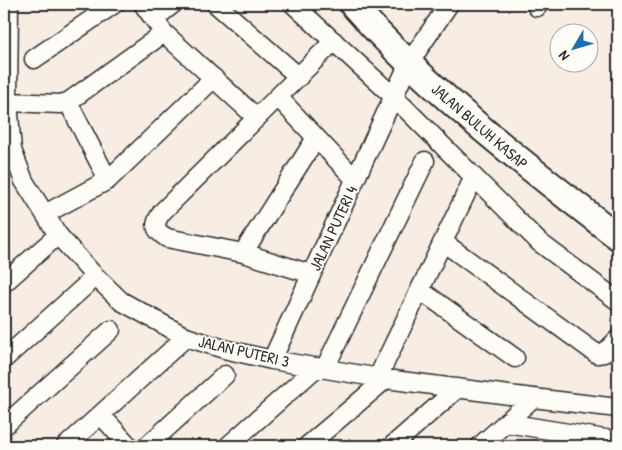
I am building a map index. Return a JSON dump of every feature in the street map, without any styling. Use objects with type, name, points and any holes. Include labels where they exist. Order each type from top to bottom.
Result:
[{"type":"highway","name":"JALAN BULUH KASAP","points":[[352,4],[413,56],[468,96],[618,219]]},
{"type":"highway","name":"JALAN BULUH KASAP","points":[[373,4],[413,56],[459,108],[542,178],[618,237]]},
{"type":"street","name":"JALAN PUTERI 3","points":[[9,4],[8,102],[12,150],[24,181],[58,235],[95,276],[121,301],[186,337],[224,349],[272,360],[382,378],[618,408]]},
{"type":"street","points":[[34,59],[114,4]]},
{"type":"street","points":[[143,4],[159,26],[257,118]]},
{"type":"street","points":[[8,102],[60,104],[68,102],[159,26],[173,4]]},
{"type":"street","points":[[216,4],[299,77]]},
{"type":"street","points":[[293,4],[393,96],[539,242],[618,301]]},
{"type":"street","name":"JALAN PUTERI 4","points":[[272,360],[393,96],[413,56],[449,4]]},
{"type":"street","points":[[311,274],[243,253],[167,238],[157,229],[156,220],[334,41]]},
{"type":"street","points":[[45,214],[108,180],[214,78]]},
{"type":"street","points":[[278,97],[355,179]]},
{"type":"street","points":[[68,102],[108,180]]},
{"type":"street","points":[[243,253],[316,138]]},
{"type":"street","points":[[228,446],[321,367],[425,160]]},
{"type":"street","points":[[307,446],[382,378],[420,290],[474,177]]},
{"type":"street","points":[[4,283],[58,235]]},
{"type":"street","points":[[443,242],[598,354],[604,353],[618,340]]},
{"type":"street","points":[[4,359],[95,276]]},
{"type":"street","points":[[420,290],[515,358]]},
{"type":"street","points":[[4,426],[111,330]]},
{"type":"street","points":[[66,446],[186,337]]},
{"type":"street","points":[[147,446],[225,375]]},
{"type":"street","points":[[392,446],[458,388]]},
{"type":"street","points":[[480,446],[534,398]]},
{"type":"street","points":[[101,414],[129,446]]},
{"type":"street","points":[[506,423],[618,441]]}]
